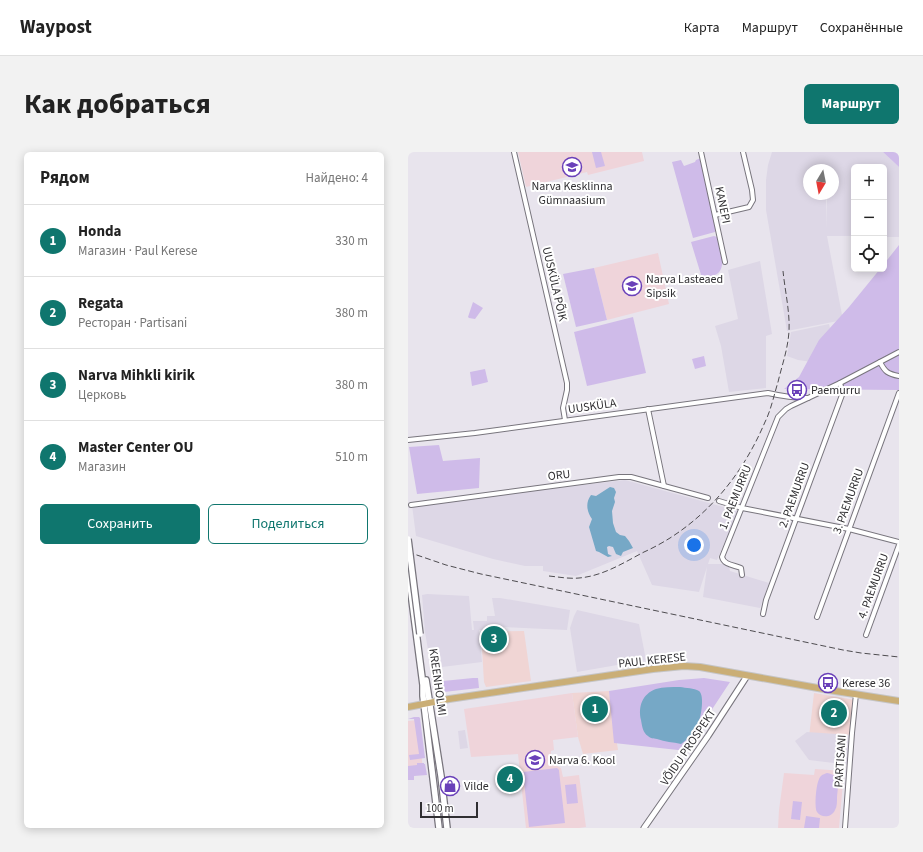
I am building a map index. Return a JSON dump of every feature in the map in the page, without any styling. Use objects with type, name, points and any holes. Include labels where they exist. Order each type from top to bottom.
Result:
[{"type":"highway","name":"PAUL KERESE","points":[[408,707],[669,667],[684,666],[700,667],[899,701]]},
{"type":"main road","name":"KREENHOLMI","points":[[408,539],[418,634]]},
{"type":"main road","name":"KREENHOLMI","points":[[408,570],[427,689],[427,703],[439,828]]},
{"type":"main road","name":"KREENHOLMI","points":[[427,703],[441,776],[447,828]]},
{"type":"street","name":"UUSKÜLA PÕIK","points":[[514,152],[567,383],[563,408],[565,420]]},
{"type":"street","name":"KANEPI","points":[[702,152],[725,262]]},
{"type":"street","points":[[715,215],[749,207],[753,200],[744,152]]},
{"type":"street","points":[[808,398],[899,352]]},
{"type":"street","points":[[880,362],[887,372],[899,376]]},
{"type":"street","name":"2. PAEMURRU","points":[[763,614],[766,600],[842,395],[840,383]]},
{"type":"street","name":"3. PAEMURRU","points":[[817,617],[899,392]]},
{"type":"street","name":"UUSKÜLA","points":[[408,440],[768,393],[779,396],[808,398]]},
{"type":"street","name":"1. PAEMURRU","points":[[742,574],[741,568],[727,563],[722,557],[778,417],[786,409],[808,398]]},
{"type":"street","points":[[648,409],[664,486]]},
{"type":"street","name":"ORU","points":[[411,504],[619,477],[631,477],[708,498]]},
{"type":"street","points":[[719,501],[742,508],[849,529],[899,544]]},
{"type":"street","name":"4. PAEMURRU","points":[[866,635],[899,544]]},
{"type":"street","name":"VÕIDU PROSPEKT","points":[[644,828],[708,736],[747,676]]},
{"type":"street","name":"PARTISANI","points":[[845,828],[852,727],[856,694]]},
{"type":"shaded area","name":"Narva Kesklinna Gümnaasium","points":[[518,152],[642,152],[644,161],[588,175],[587,172],[526,187]]},
{"type":"shaded area","points":[[592,152],[601,152],[605,166],[596,168]]},
{"type":"shaded area","points":[[772,152],[883,152],[899,167],[899,237],[887,237],[887,164],[851,164],[851,236],[827,236],[843,320],[787,331],[766,210],[766,180]]},
{"type":"shaded area","points":[[883,152],[899,152],[899,167]]},
{"type":"shaded area","points":[[701,158],[716,230],[715,232],[693,238],[672,162],[681,160],[684,166]]},
{"type":"shaded area","points":[[714,236],[718,238],[720,247],[722,258],[721,268],[715,275],[702,278],[691,242]]},
{"type":"shaded area","points":[[899,245],[899,390],[784,389],[799,377],[819,340],[849,307],[878,272],[887,272],[887,260]]},
{"type":"shaded area","name":"Narva Lasteaed Sipsik","points":[[658,253],[669,304],[607,320],[594,268]]},
{"type":"shaded area","points":[[760,261],[772,334],[766,336],[766,388],[729,392],[721,346],[715,326],[738,319],[728,270]]},
{"type":"shaded area","points":[[594,268],[607,320],[576,327],[563,274]]},
{"type":"shaded area","points":[[473,302],[483,308],[475,319],[468,317]]},
{"type":"shaded area","points":[[633,317],[646,373],[587,386],[574,332]]},
{"type":"shaded area","points":[[829,324],[837,360],[819,363],[798,360],[787,356],[791,332]]},
{"type":"shaded area","points":[[704,356],[706,366],[695,369],[692,359]]},
{"type":"shaded area","points":[[485,369],[488,382],[472,386],[470,372]]},
{"type":"shaded area","points":[[439,445],[443,461],[480,458],[479,488],[417,494],[409,447]]},
{"type":"shaded area","points":[[625,480],[738,511],[717,560],[710,558],[708,564],[728,564],[730,571],[769,583],[760,608],[703,597],[707,567],[699,592],[652,585],[637,551],[576,576],[543,571],[543,566],[525,566],[493,559],[416,536],[412,505]]},
{"type":"shaded area","points":[[422,595],[469,596],[472,630],[474,630],[473,621],[487,621],[487,616],[495,616],[492,598],[500,598],[570,610],[567,630],[504,627],[504,630],[479,630],[482,662],[442,667],[441,660],[440,666],[431,667],[425,632]]},
{"type":"shaded area","points":[[577,610],[639,624],[646,660],[577,672],[570,628]]},
{"type":"shaded area","points":[[524,631],[531,681],[486,687],[484,682],[481,632]]},
{"type":"shaded area","points":[[441,667],[443,681],[478,678],[479,688],[435,693],[432,678],[438,668]]},
{"type":"shaded area","points":[[704,678],[730,682],[684,752],[678,750],[614,743],[609,691],[679,680]]},
{"type":"shaded area","points":[[609,691],[618,750],[583,754],[578,737],[572,693]]},
{"type":"shaded area","name":"Narva 6. Kool","points":[[572,693],[578,737],[553,740],[554,750],[551,751],[551,763],[561,768],[563,777],[579,775],[586,827],[526,828],[518,754],[471,757],[464,709]]},
{"type":"shaded area","points":[[814,693],[855,700],[851,740],[809,737]]},
{"type":"shaded area","points":[[414,717],[420,718],[425,758],[410,760],[409,755],[419,754],[414,719],[408,719]]},
{"type":"shaded area","points":[[418,720],[423,771],[408,773],[408,721]]},
{"type":"shaded area","points":[[465,730],[468,748],[460,749],[458,731]]},
{"type":"shaded area","points":[[807,732],[852,735],[850,765],[809,760],[795,741]]},
{"type":"shaded area","points":[[417,763],[425,764],[427,775],[414,776],[414,780],[408,780],[408,766],[417,765]]},
{"type":"shaded area","points":[[557,768],[559,770],[565,823],[529,827],[523,772]]},
{"type":"shaded area","points":[[815,769],[844,771],[839,828],[778,828],[784,773],[814,775]]},
{"type":"shaded area","points":[[827,773],[835,776],[838,782],[837,804],[836,809],[832,814],[829,816],[822,816],[816,809],[816,794],[819,778]]},
{"type":"shaded area","points":[[576,784],[578,803],[567,804],[565,785]]},
{"type":"shaded area","points":[[793,801],[802,802],[800,820],[791,819]]},
{"type":"shaded area","points":[[806,816],[820,818],[819,828],[804,828]]},
{"type":"water","points":[[610,487],[614,488],[616,492],[612,511],[613,523],[616,532],[625,536],[633,548],[623,552],[621,556],[616,554],[613,547],[609,546],[607,547],[608,554],[612,556],[608,557],[596,551],[589,527],[592,519],[587,504],[591,495],[596,496]]},
{"type":"water","points":[[665,687],[695,689],[701,693],[702,708],[697,726],[690,736],[681,744],[650,738],[644,731],[640,715],[644,698],[651,691],[656,689]]},
{"type":"railway","points":[[549,576],[579,578],[596,575],[621,565],[664,542],[701,515],[738,472],[757,439],[767,417],[785,357],[789,324],[783,271]]},
{"type":"railway","points":[[408,552],[446,565],[481,574],[843,650],[899,657]]},
{"type":"place","name":"Narva Kesklinna Gümnaasium","points":[[572,167]]},
{"type":"place","name":"Narva Lasteaed Sipsik","points":[[632,286]]},
{"type":"place","name":"Paemurru","points":[[797,390]]},
{"type":"place","name":"Narva Mihkli kirik","points":[[494,639]]},
{"type":"place","name":"Kerese 36","points":[[828,683]]},
{"type":"place","name":"Honda","points":[[595,709]]},
{"type":"place","name":"Regata","points":[[834,713]]},
{"type":"place","name":"Narva 6. Kool","points":[[535,760]]},
{"type":"place","name":"Master Center OU","points":[[510,779]]},
{"type":"place","name":"Vilde","points":[[450,786]]}]
